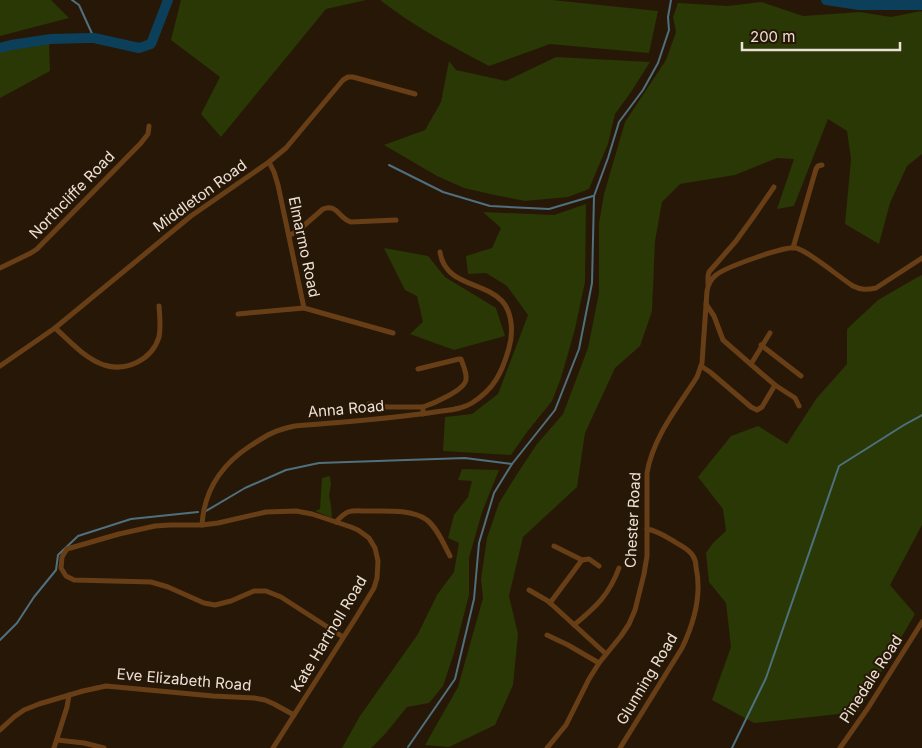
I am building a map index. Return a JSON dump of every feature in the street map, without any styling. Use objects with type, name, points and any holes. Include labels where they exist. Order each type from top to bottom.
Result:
[{"type":"street","name":"Middleton Road","points":[[0,366],[55,328],[190,216],[269,162],[288,146],[345,78],[358,78],[415,94]]},
{"type":"street","name":"Northcliffe Road","points":[[0,268],[37,249],[141,143],[148,134],[149,126]]},
{"type":"street","name":"Elmarmo Road","points":[[269,162],[278,185],[304,308],[393,333]]},
{"type":"street","points":[[793,248],[816,169],[822,165]]},
{"type":"street","name":"Chester Road","points":[[547,748],[566,725],[589,679],[629,624],[635,610],[647,556],[647,473],[650,460],[661,435],[697,377],[701,366],[709,272],[730,248],[774,187]]},
{"type":"street","points":[[289,236],[326,208],[334,209],[344,220],[351,222],[396,220]]},
{"type":"street","points":[[708,284],[714,276],[727,269],[793,248],[806,252],[846,282],[860,290],[876,288],[922,258]]},
{"type":"street","name":"Anna Road","points":[[202,525],[207,497],[213,483],[222,470],[236,456],[264,436],[280,429],[295,426],[408,416],[464,407],[486,393],[501,372],[510,343],[511,322],[508,310],[491,292],[464,281],[449,272],[443,263],[440,252]]},
{"type":"street","points":[[706,304],[714,316],[724,340],[750,364],[795,398],[798,406]]},
{"type":"street","points":[[55,328],[84,354],[104,365],[130,366],[141,361],[153,350],[161,326],[159,306]]},
{"type":"street","points":[[238,314],[304,308]]},
{"type":"street","points":[[750,364],[770,333]]},
{"type":"street","points":[[762,345],[801,376]]},
{"type":"street","points":[[368,404],[392,408],[423,407],[460,389],[465,383],[466,377],[461,359],[418,369]]},
{"type":"street","points":[[701,366],[757,410],[762,407],[776,385]]},
{"type":"street","points":[[423,407],[423,414]]},
{"type":"street","name":"Kate Hartnoll Road","points":[[273,748],[374,588],[379,567],[376,552],[369,538],[358,530],[336,522],[303,512],[284,511],[257,514],[218,523],[170,525],[136,530],[81,544],[64,552],[61,563],[62,572],[74,580],[151,582],[168,587],[210,605],[222,604],[254,591],[266,591],[281,597],[343,637]]},
{"type":"street","points":[[336,522],[342,515],[351,511],[396,511],[413,515],[429,522],[450,556]]},
{"type":"street","name":"Glunning Road","points":[[620,748],[682,648],[688,636],[699,591],[693,555],[659,532],[647,530]]},
{"type":"street","points":[[554,546],[599,566]]},
{"type":"street","points":[[550,603],[582,560]]},
{"type":"street","points":[[574,625],[594,609],[608,592],[619,568]]},
{"type":"street","points":[[529,590],[550,603],[606,654]]},
{"type":"street","name":"Pinedale Road","points":[[840,748],[868,708],[922,622]]},
{"type":"street","points":[[547,635],[599,663]]},
{"type":"street","name":"Eve Elizabeth Road","points":[[69,695],[106,686],[254,698],[265,700],[294,715]]},
{"type":"street","points":[[0,730],[24,710],[69,695],[54,748]]},
{"type":"street","points":[[57,740],[84,743],[104,748]]},
{"type":"green space","points":[[0,0],[51,0],[69,18],[0,36]]},
{"type":"green space","points":[[181,0],[366,0],[326,9],[221,137],[201,114],[220,77],[171,40]]},
{"type":"green space","points":[[380,0],[552,0],[658,11],[649,53],[550,44],[489,66],[420,27]]},
{"type":"green space","points":[[761,2],[803,16],[860,12],[891,17],[921,11],[922,154],[907,166],[890,203],[879,244],[845,224],[851,159],[847,131],[828,119],[794,206],[777,209],[794,159],[777,158],[735,175],[680,184],[662,202],[655,241],[652,311],[640,346],[615,368],[585,433],[577,487],[523,537],[509,596],[518,634],[513,685],[495,725],[449,747],[425,745],[458,687],[483,598],[481,579],[487,538],[499,503],[537,444],[563,414],[588,348],[599,293],[599,223],[604,194],[625,122],[666,60],[676,32],[673,17],[678,3],[728,6]]},
{"type":"green space","points":[[49,42],[50,71],[0,98],[0,53]]},
{"type":"green space","points":[[556,57],[650,62],[615,114],[608,144],[589,189],[568,197],[525,201],[490,194],[464,188],[437,176],[384,145],[425,130],[441,102],[449,61],[456,70],[506,81]]},
{"type":"green space","points":[[586,204],[585,282],[575,329],[561,378],[552,401],[511,455],[443,451],[445,417],[472,414],[498,394],[528,315],[507,286],[486,273],[468,274],[466,256],[492,248],[501,228],[483,212],[554,215]]},
{"type":"green space","points":[[384,248],[428,256],[445,277],[496,308],[505,336],[454,350],[410,334],[423,322],[417,296],[405,290]]},
{"type":"green space","points":[[922,275],[922,525],[890,585],[915,614],[858,712],[754,723],[712,700],[731,647],[726,603],[709,582],[706,553],[713,543],[726,531],[723,509],[698,477],[731,436],[758,426],[787,444],[816,399],[847,364],[847,329],[878,300]]},
{"type":"green space","points":[[462,469],[499,470],[482,512],[469,558],[469,595],[454,653],[443,686],[429,703],[407,707],[371,748],[342,748],[360,716],[418,634],[437,595],[454,572],[459,543],[448,538],[454,515],[468,497],[472,481],[458,480]]},
{"type":"green space","points":[[330,476],[329,496],[332,518],[315,511],[320,509],[322,478]]},
{"type":"waterway","points":[[72,0],[79,5],[94,38]]},
{"type":"waterway","points":[[0,48],[51,39],[89,38],[139,48],[151,44],[168,0]]},
{"type":"waterway","points":[[408,747],[455,679],[474,599],[479,543],[494,493],[512,464],[555,410],[579,349],[592,283],[594,196],[619,122],[643,90],[658,63],[669,30],[668,17],[671,0]]},
{"type":"waterway","points":[[826,0],[859,5],[922,5]]},
{"type":"waterway","points":[[389,165],[443,192],[490,206],[549,209],[593,196]]},
{"type":"waterway","points":[[732,748],[766,678],[839,466],[922,415]]},
{"type":"waterway","points":[[206,511],[245,488],[286,470],[319,463],[465,458],[512,464]]},
{"type":"waterway","points":[[0,640],[17,623],[34,597],[56,570],[58,555],[78,536],[131,519],[198,512]]}]
